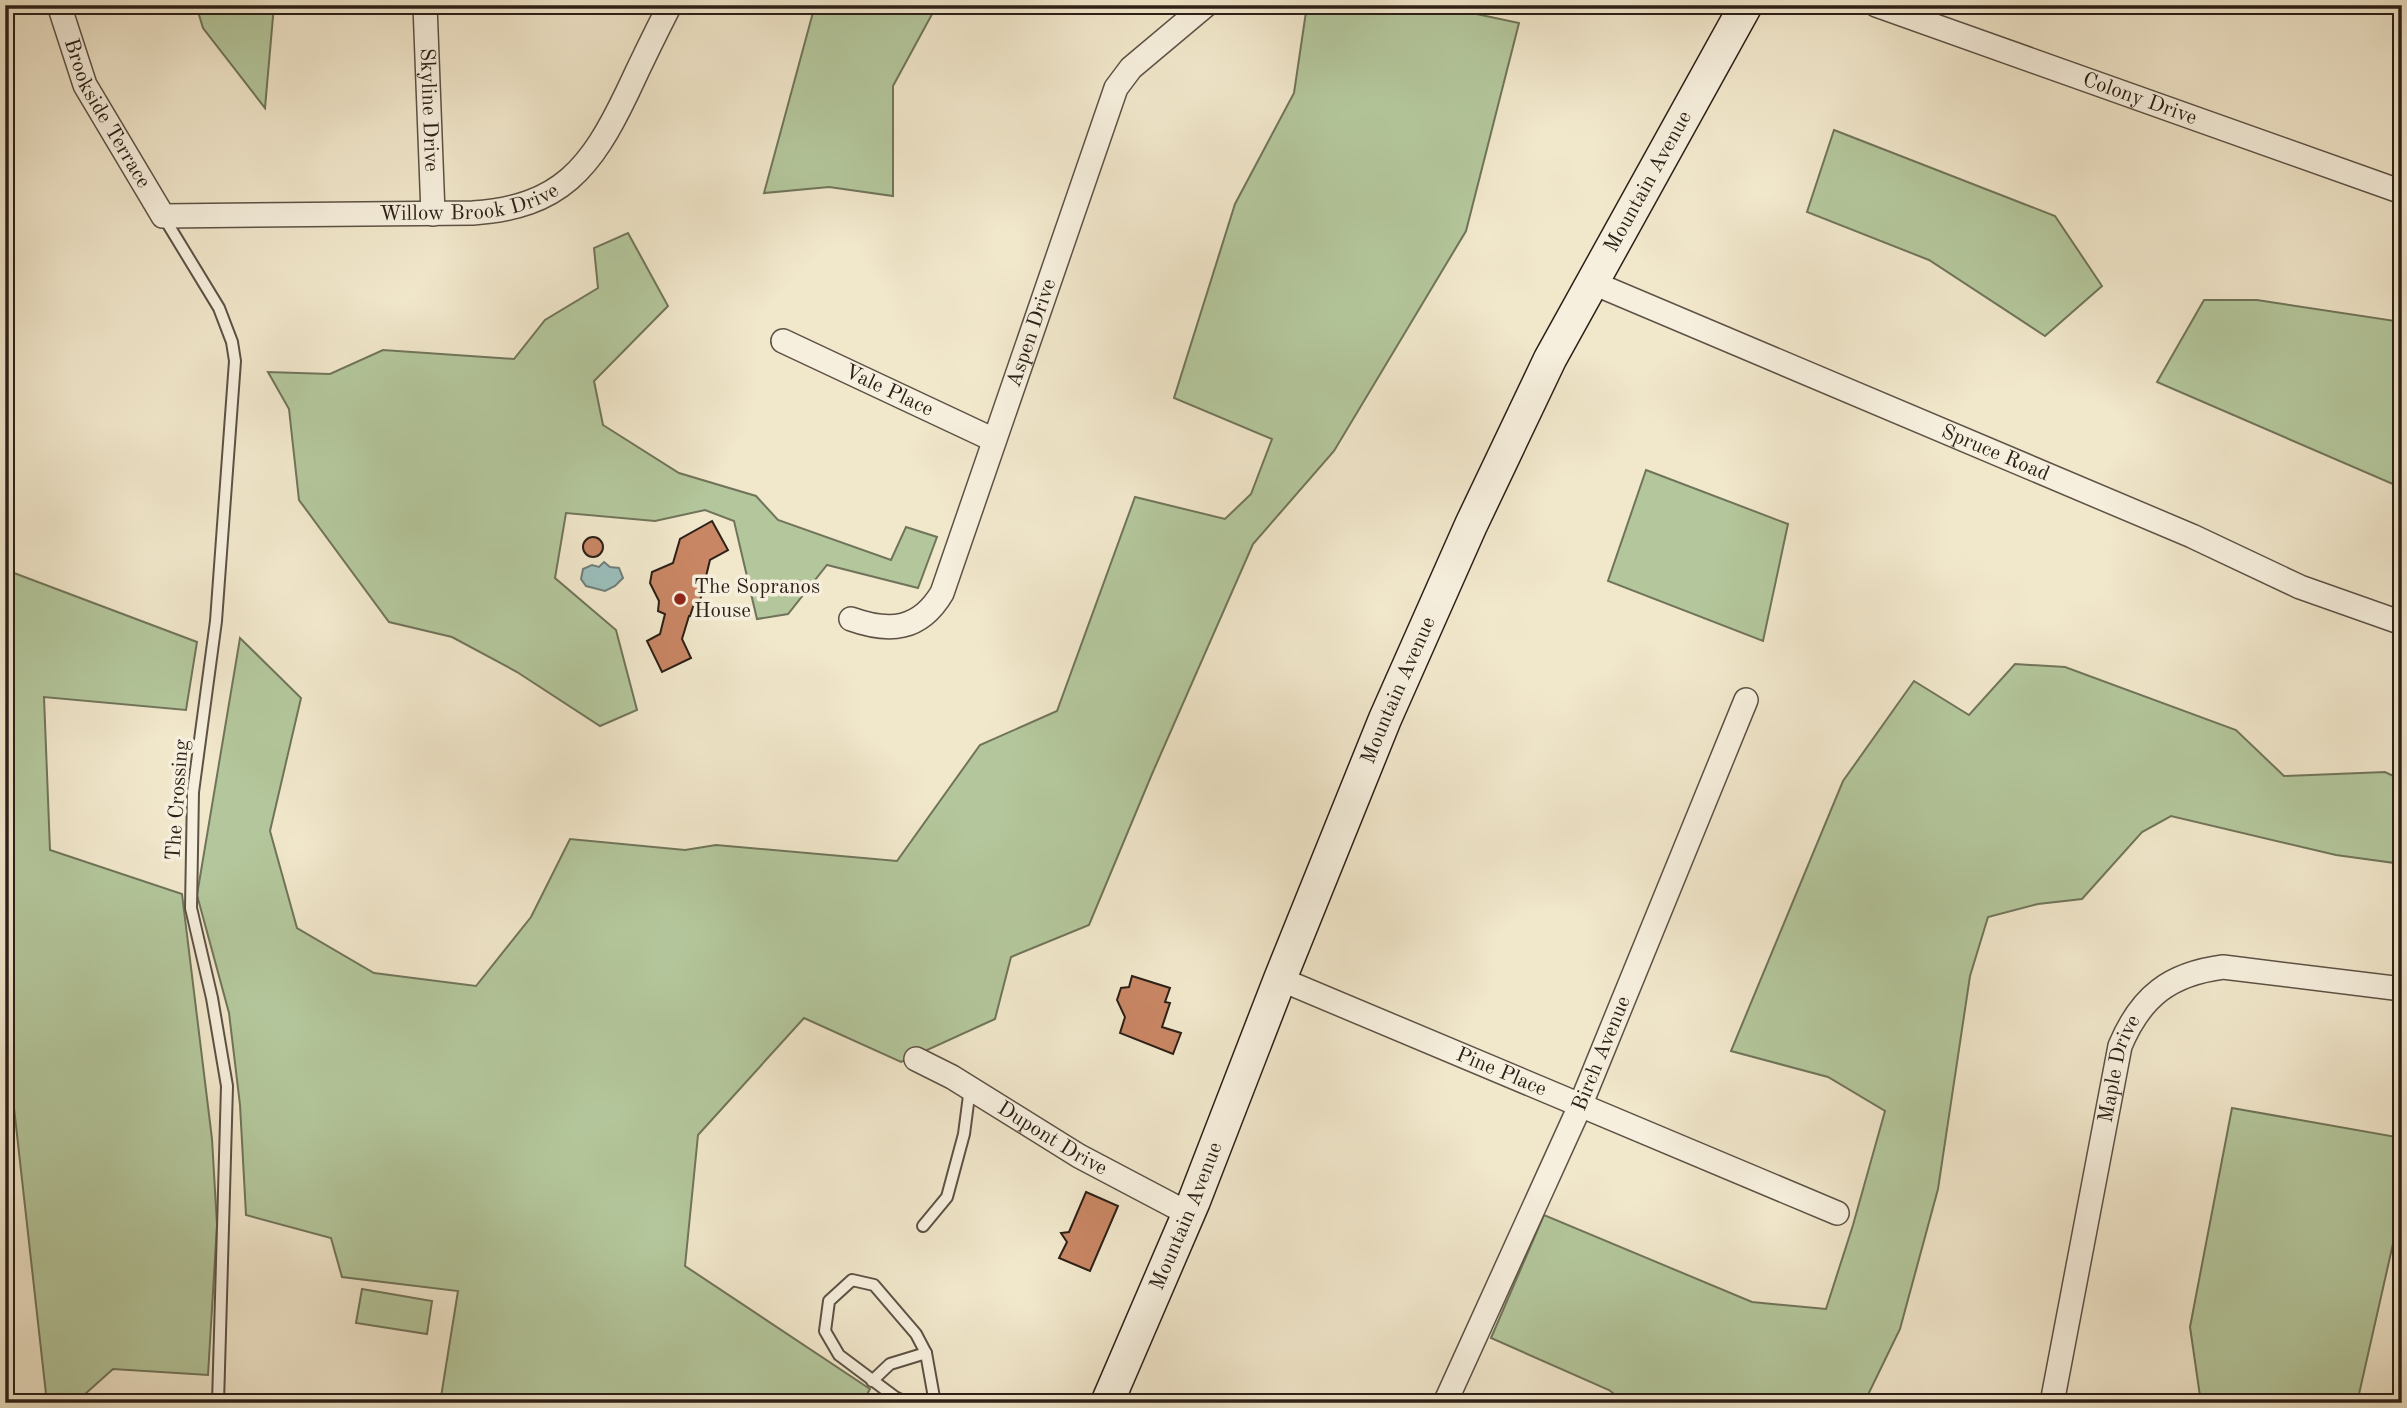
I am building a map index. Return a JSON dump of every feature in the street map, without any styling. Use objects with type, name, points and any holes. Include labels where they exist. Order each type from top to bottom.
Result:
[{"type":"street","name":"Brookside Terrace","points":[[59,5],[85,85],[163,216]]},
{"type":"street","name":"Skyline Drive","points":[[425,5],[433,214]]},
{"type":"street","name":"Willow Brook Drive","points":[[163,216],[492,212],[548,194],[580,170],[605,139],[670,5]]},
{"type":"street","name":"Aspen Drive","points":[[852,619],[885,628],[897,627],[918,620],[936,603],[947,581],[1116,88],[1138,61],[1206,5]]},
{"type":"street","name":"Mountain Avenue","points":[[1107,1403],[1189,1214],[1385,719],[1511,440],[1591,282],[1746,5]]},
{"type":"street","name":"Colony Drive","points":[[1877,5],[2402,192]]},
{"type":"street","name":"Spruce Road","points":[[1591,282],[2192,536],[2300,587],[2402,623]]},
{"type":"street","name":"Vale Place","points":[[783,341],[994,440]]},
{"type":"street","name":"Birch Avenue","points":[[1446,1403],[1580,1106],[1746,700]]},
{"type":"street","name":"Maple Drive","points":[[2052,1403],[2120,1046],[2129,1024],[2142,1005],[2178,977],[2223,967],[2402,989]]},
{"type":"street","name":"Pine Place","points":[[1280,979],[1837,1213]]},
{"type":"street","name":"Dupont Drive","points":[[916,1059],[970,1088],[1079,1156],[1189,1214]]},
{"type":"lane","name":"The Crossing","points":[[163,216],[219,308],[232,342],[235,361],[216,621],[193,792],[191,895],[191,908],[212,998],[227,1086],[218,1403]]},
{"type":"lane","points":[[923,1226],[947,1197],[964,1134],[970,1088]]},
{"type":"lane","points":[[908,1403],[872,1381],[839,1355],[825,1331],[829,1301],[852,1280],[874,1284],[916,1334],[926,1353],[935,1403]]},
{"type":"lane","points":[[872,1381],[890,1364],[926,1353]]},
{"type":"green space","points":[[196,5],[274,5],[265,108],[203,28]]},
{"type":"green space","points":[[815,5],[937,5],[893,86],[893,196],[829,187],[764,193]]},
{"type":"green space","points":[[1307,5],[1434,5],[1519,23],[1466,231],[1334,451],[1253,544],[1089,925],[1011,957],[995,1019],[901,1062],[804,1018],[698,1135],[685,1266],[870,1389],[862,1403],[440,1403],[458,1291],[342,1277],[331,1238],[246,1215],[240,1105],[229,1013],[197,895],[240,638],[301,698],[270,831],[297,928],[374,973],[476,986],[531,917],[570,839],[685,850],[716,845],[897,861],[980,745],[1057,711],[1135,497],[1225,519],[1251,494],[1272,439],[1174,398],[1235,204],[1294,93]]},
{"type":"green space","points":[[1834,130],[2055,216],[2102,286],[2045,336],[1929,260],[1807,212]]},
{"type":"green space","points":[[628,233],[668,306],[594,381],[603,425],[679,473],[756,496],[778,520],[891,560],[906,527],[937,537],[918,588],[827,565],[788,614],[757,619],[734,521],[705,510],[655,521],[566,513],[555,578],[616,630],[637,710],[600,726],[517,672],[452,637],[389,622],[299,500],[289,409],[268,372],[330,374],[383,350],[514,359],[545,320],[598,288],[594,248]]},
{"type":"green space","points":[[2204,300],[2257,300],[2402,322],[2402,488],[2157,382]]},
{"type":"green space","points":[[5,347],[6,570],[197,642],[186,710],[44,697],[50,850],[182,894],[212,1139],[217,1225],[208,1375],[113,1369],[75,1403],[47,1403],[13,1099],[5,1096]]},
{"type":"green space","points":[[1646,470],[1788,524],[1763,641],[1608,581]]},
{"type":"green space","points":[[2015,664],[2065,667],[2236,730],[2284,776],[2385,772],[2402,780],[2402,864],[2336,855],[2171,816],[2142,832],[2082,899],[2038,904],[1988,917],[1970,976],[1938,1189],[1900,1329],[1864,1403],[1626,1403],[1609,1390],[1491,1338],[1544,1215],[1752,1302],[1826,1309],[1885,1111],[1828,1077],[1731,1051],[1843,781],[1914,681],[1969,715]]},
{"type":"green space","points":[[2232,1108],[2402,1138],[2402,1204],[2357,1403],[2201,1403],[2190,1327]]},
{"type":"green space","points":[[362,1289],[432,1301],[427,1334],[356,1323]]},
{"type":"water","points":[[604,562],[610,567],[619,568],[623,578],[605,591],[586,586],[581,579],[583,569],[592,565],[599,567]]},
{"type":"building","name":"The Sopranos House","points":[[712,521],[728,550],[710,560],[699,605],[694,604],[689,616],[682,639],[691,658],[662,672],[647,641],[660,634],[665,614],[658,611],[659,601],[650,583],[652,572],[673,563],[680,539]]},
{"type":"building","points":[[593,537],[600,540],[603,547],[600,554],[593,557],[586,554],[583,547],[586,540]]},
{"type":"building","points":[[1132,976],[1170,988],[1165,1002],[1170,1003],[1162,1027],[1181,1033],[1173,1054],[1120,1033],[1125,1017],[1117,1000],[1121,988],[1129,987]]},
{"type":"building","points":[[1086,1192],[1118,1206],[1090,1271],[1059,1258],[1067,1242],[1061,1233],[1069,1232]]},
{"type":"place","name":"The Sopranos House","points":[[680,599]]}]
